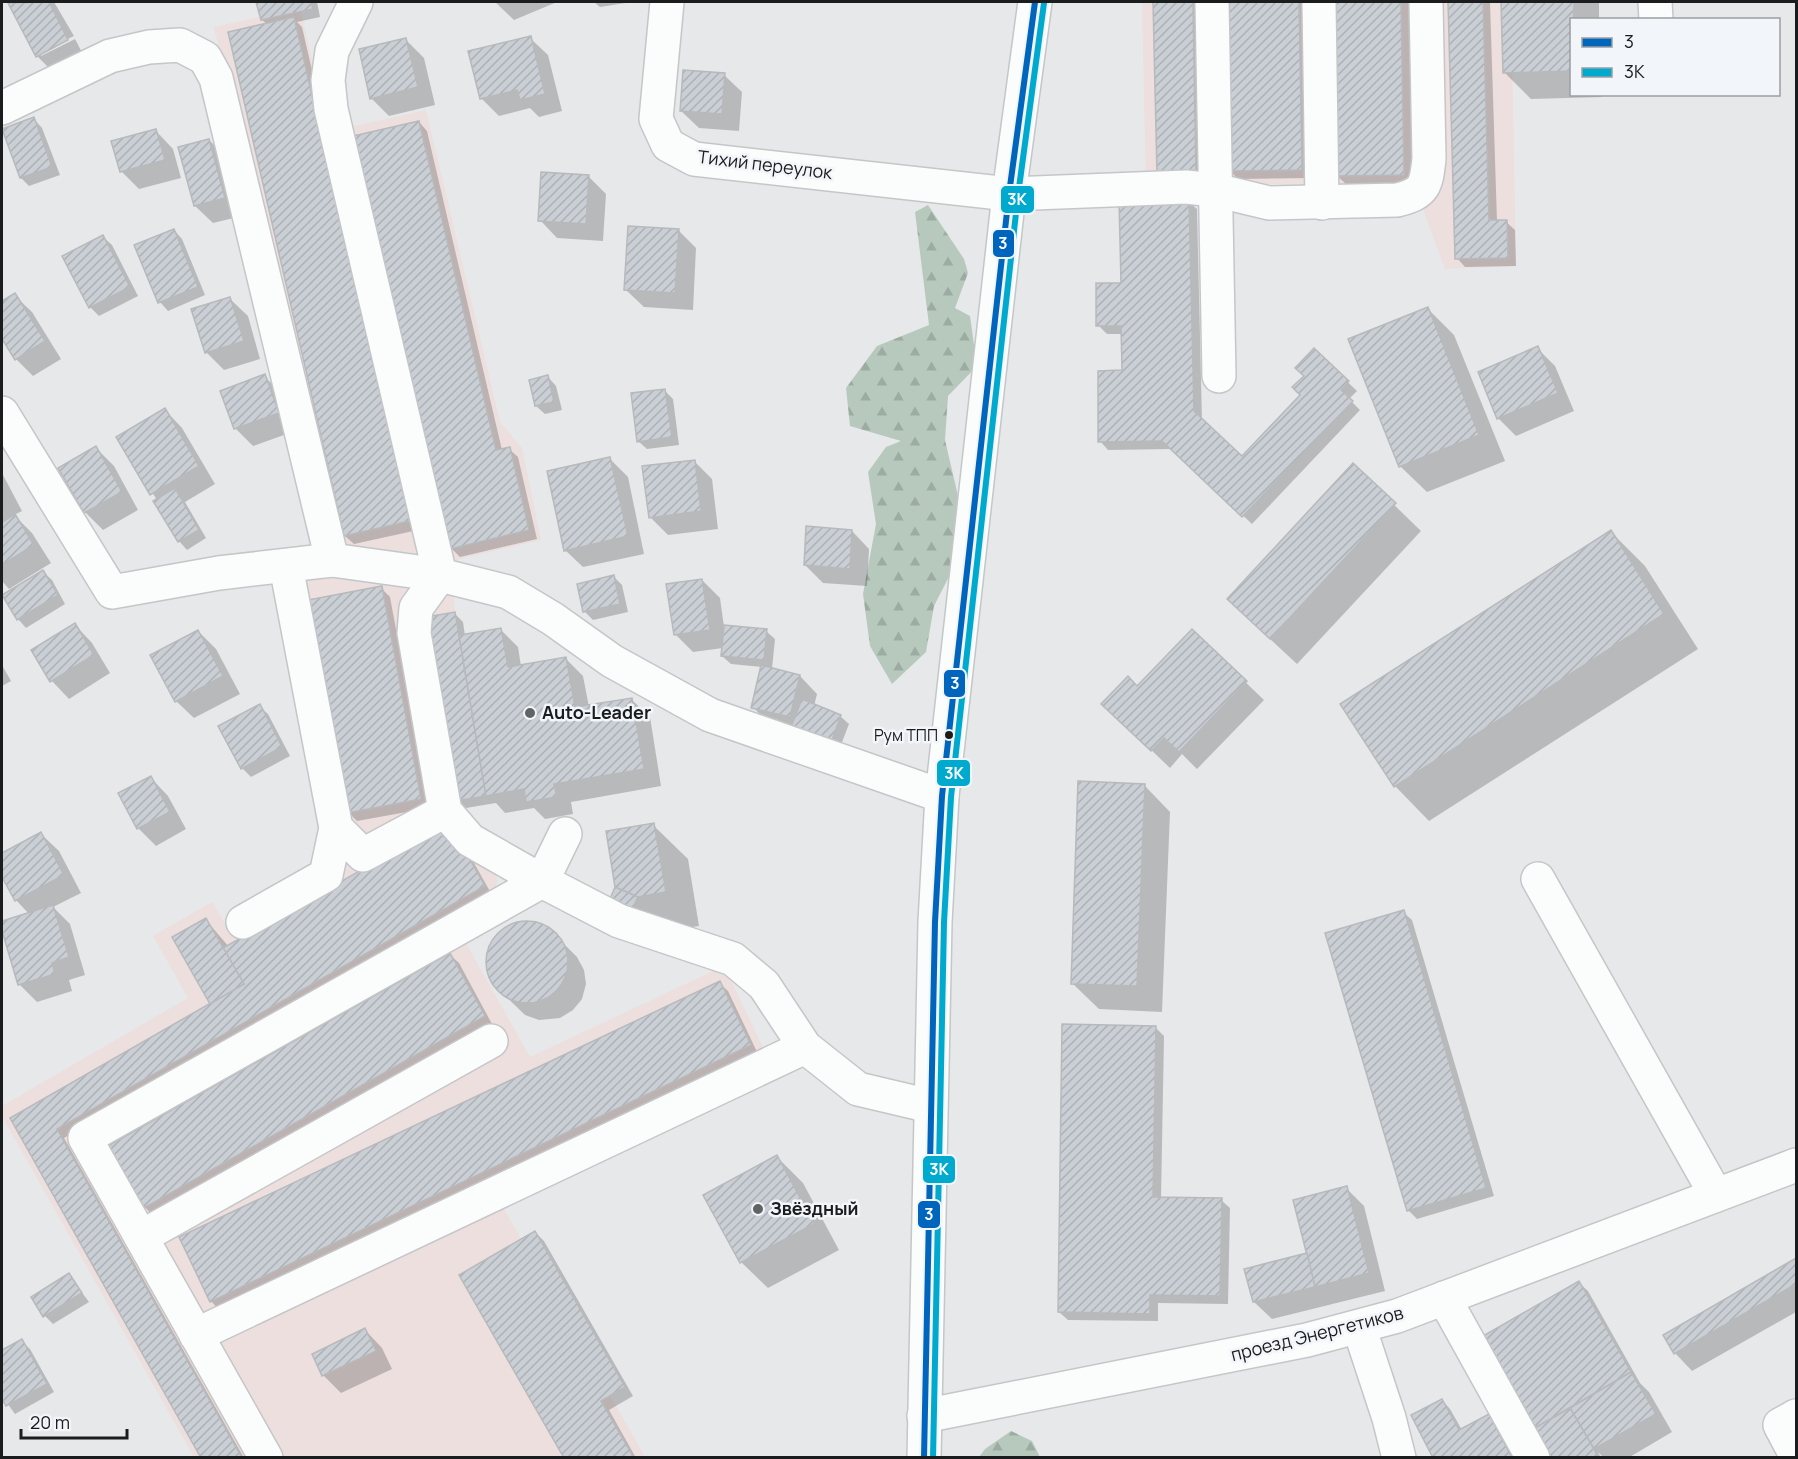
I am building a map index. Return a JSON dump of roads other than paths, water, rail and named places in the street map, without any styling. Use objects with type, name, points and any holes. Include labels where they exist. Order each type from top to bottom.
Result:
[{"type":"street","points":[[356,2],[332,51],[328,80],[331,109],[440,575],[416,608],[414,633]]},
{"type":"street","name":"Тихий переулок","points":[[667,2],[656,119],[668,145],[694,159],[1009,194],[1186,187],[1215,190],[1269,203],[1397,200],[1415,196],[1426,184],[1429,159],[1426,2]]},
{"type":"street","points":[[924,1458],[934,922],[942,796],[1009,194],[1035,2]]},
{"type":"street","points":[[1212,2],[1219,376]]},
{"type":"street","points":[[1319,2],[1322,203]]},
{"type":"street","points":[[1655,2],[1656,18]]},
{"type":"street","points":[[2,108],[110,56],[149,47],[180,45],[205,58],[216,78],[332,560]]},
{"type":"street","points":[[2,413],[112,592],[219,573],[332,560],[440,575],[508,592],[553,619],[612,661],[711,715],[942,796]]},
{"type":"street","points":[[243,922],[326,875],[336,828],[286,566]]},
{"type":"street","points":[[395,569],[414,633],[445,811],[470,840],[619,921],[733,959],[764,985],[805,1047],[858,1089],[930,1106]]},
{"type":"street","points":[[336,828],[363,855],[445,811]]},
{"type":"street","points":[[266,1458],[85,1138],[542,881],[565,834]]},
{"type":"street","points":[[1538,879],[1716,1195]]},
{"type":"street","points":[[141,1237],[491,1041]]},
{"type":"street","points":[[196,1335],[805,1047]]},
{"type":"street","name":"проезд Энергетиков","points":[[924,1416],[1307,1340],[1359,1327],[1444,1298],[1797,1165]]},
{"type":"street","points":[[1444,1298],[1533,1458]]},
{"type":"street","points":[[1359,1327],[1389,1418],[1399,1458]]},
{"type":"street","points":[[1797,1416],[1780,1425],[1797,1455]]},
{"type":"street","points":[[1389,1418],[1410,1458]]},
{"type":"place","name":"Auto-Leader","points":[[530,713]]},
{"type":"place","name":"Рум ТПП","points":[[949,735]]},
{"type":"place","name":"Звёздный","points":[[758,1209]]}]
